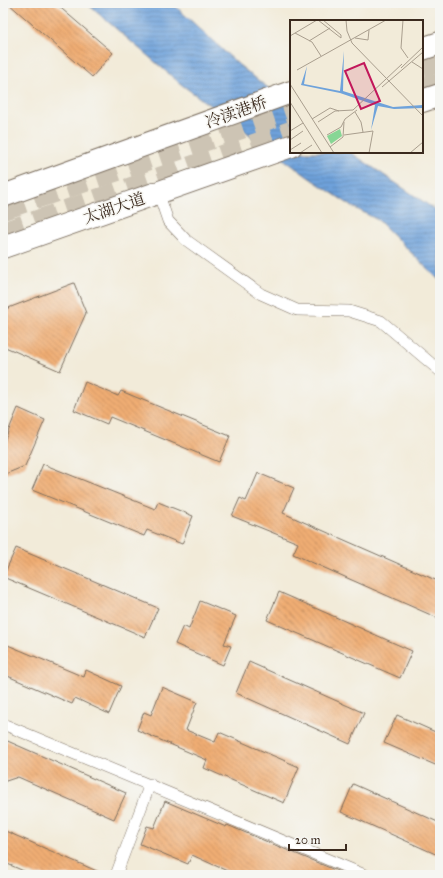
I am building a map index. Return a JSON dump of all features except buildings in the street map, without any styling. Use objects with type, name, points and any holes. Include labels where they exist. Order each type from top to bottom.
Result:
[{"type":"main road","points":[[423,49],[440,43]]},
{"type":"main road","name":"冷渎港桥","points":[[3,196],[290,92]]},
{"type":"main road","points":[[423,101],[440,96]]},
{"type":"main road","name":"太湖大道","points":[[3,247],[290,146]]},
{"type":"lane","points":[[158,192],[168,220],[186,240],[261,294],[297,310],[349,311],[382,321],[440,370]]},
{"type":"lane","points":[[3,724],[150,784],[365,875]]},
{"type":"lane","points":[[116,875],[150,784]]},
{"type":"water","points":[[86,3],[172,3],[239,65],[290,105],[290,153],[351,153],[440,213],[440,281],[378,220],[353,207],[308,177],[182,85]]},
{"type":"tunnel","points":[[423,67],[440,61]]},
{"type":"tunnel","points":[[423,89],[440,84]]},
{"type":"tunnel","points":[[3,209],[290,111]]},
{"type":"tunnel","points":[[3,233],[290,132]]}]
